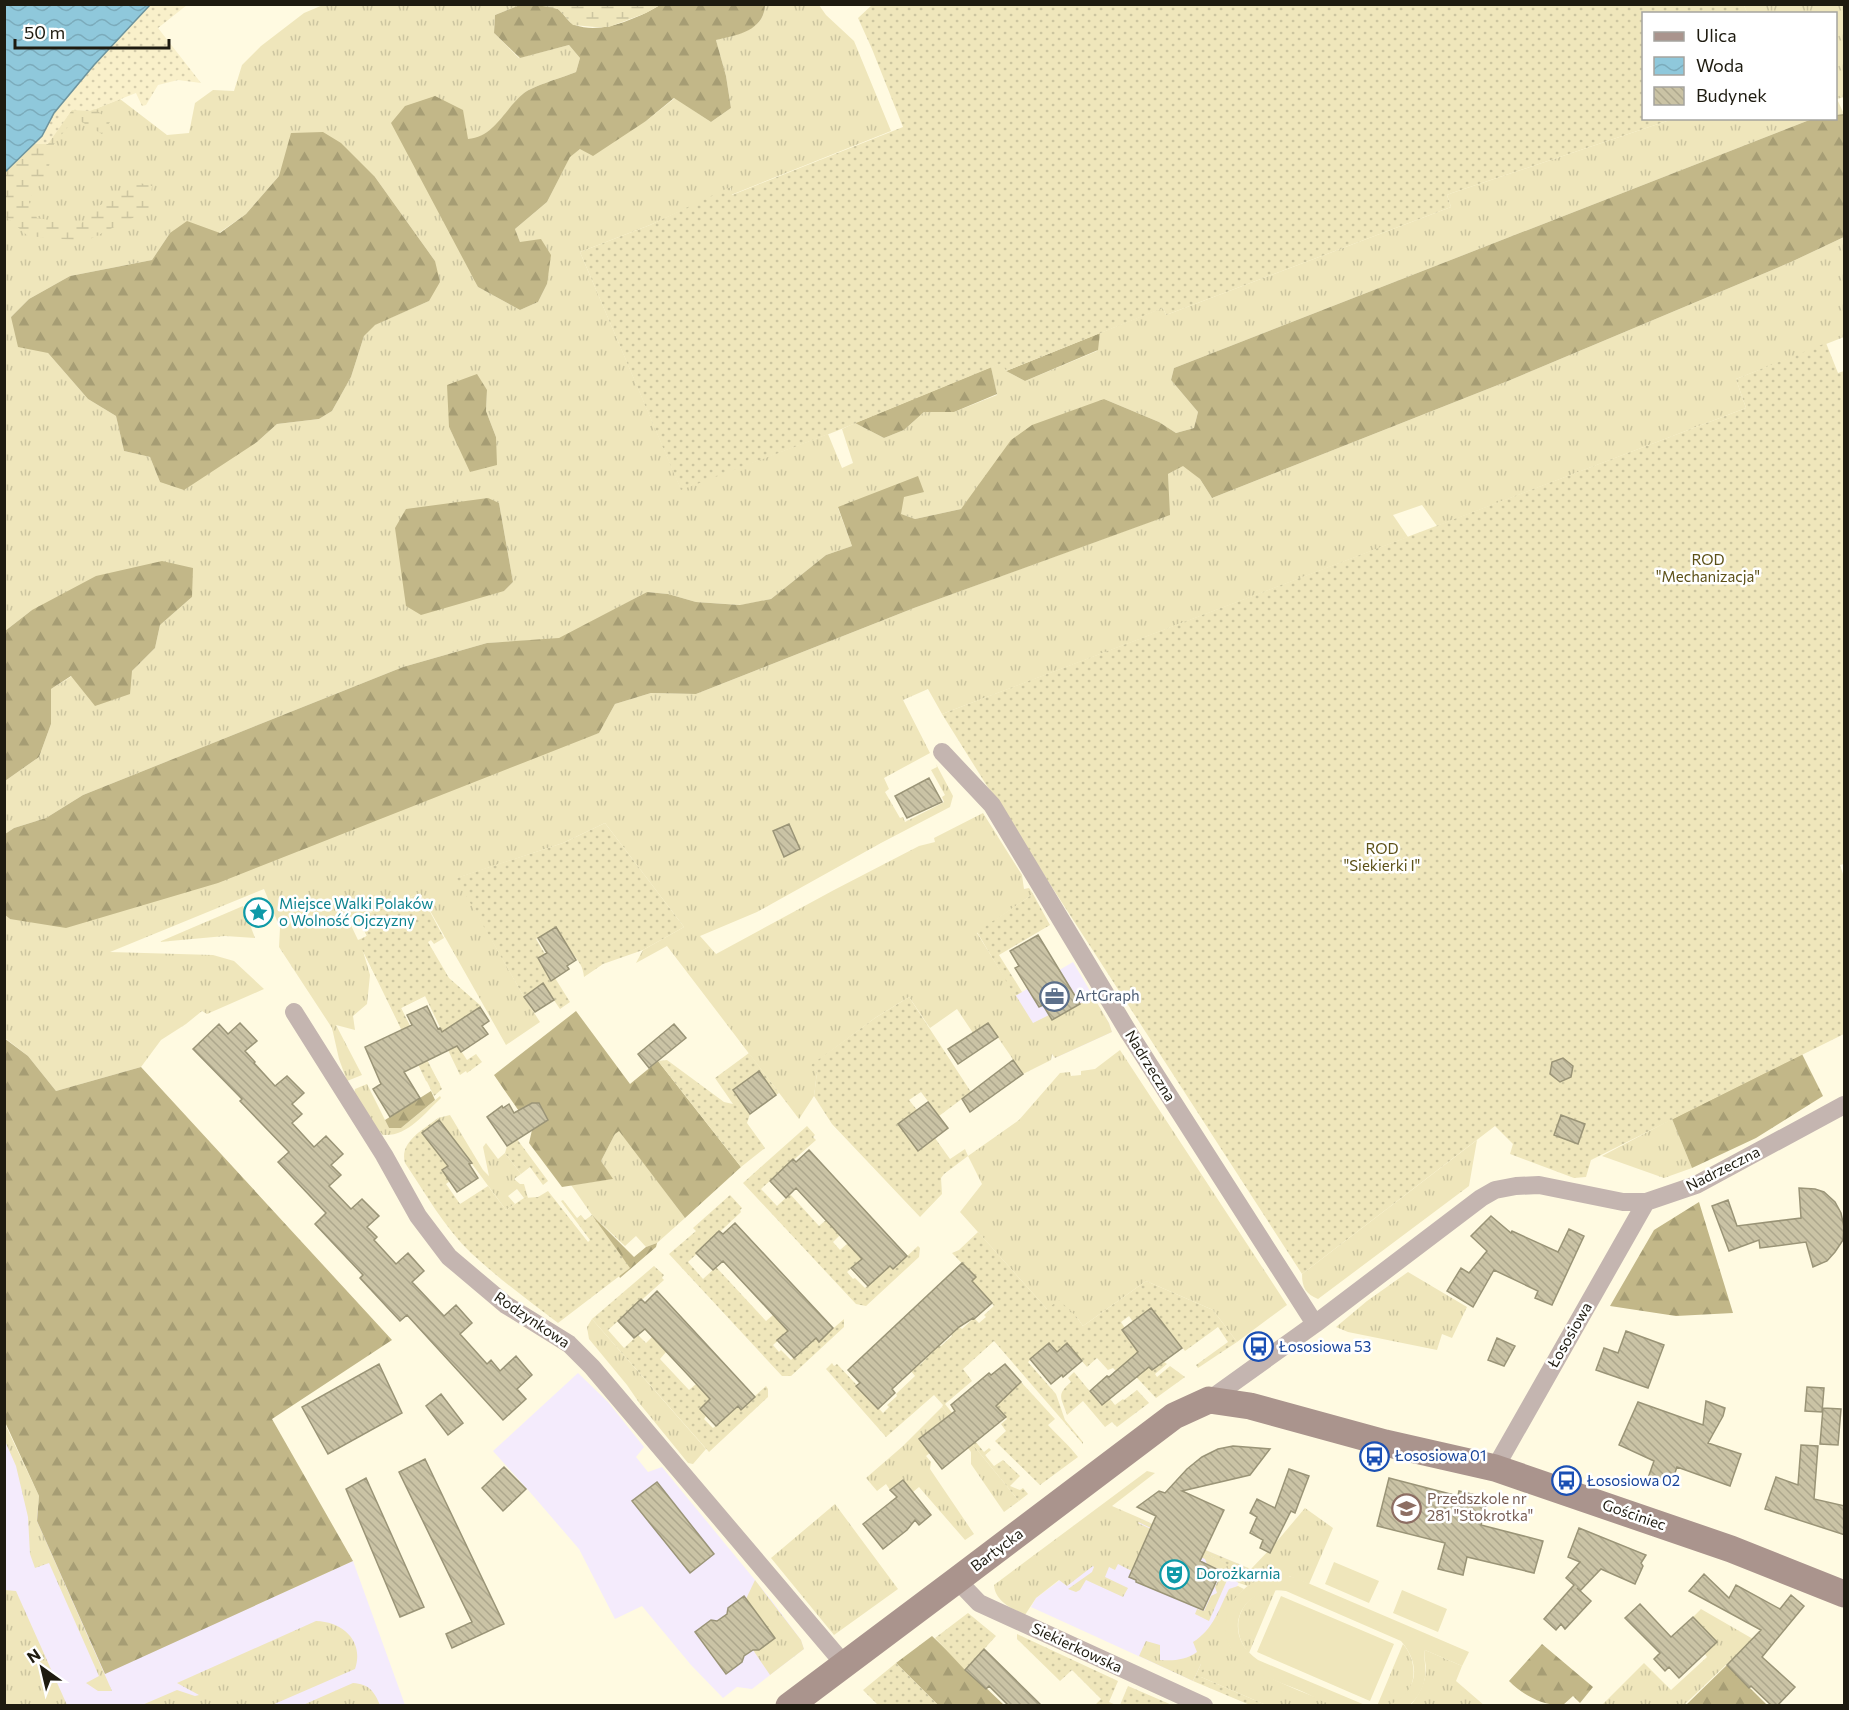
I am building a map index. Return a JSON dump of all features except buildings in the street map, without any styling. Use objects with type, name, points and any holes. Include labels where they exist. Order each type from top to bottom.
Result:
[{"type":"street","name":"Nadrzeczna","points":[[942,752],[992,805],[1129,1033],[1315,1324]]},
{"type":"street","name":"Rodzynkowa","points":[[294,1012],[384,1155],[418,1216],[449,1257],[506,1305],[569,1344],[584,1359],[844,1664]]},
{"type":"street","name":"Nadrzeczna","points":[[1209,1400],[1315,1324],[1481,1198],[1495,1190],[1539,1185],[1623,1202],[1646,1202],[1696,1185],[1845,1105]]},
{"type":"street","name":"Łososiowa","points":[[1495,1468],[1646,1202]]},
{"type":"street","name":"Bartycka","points":[[789,1706],[1174,1416],[1209,1400]]},
{"type":"street","name":"Gościniec","points":[[1209,1400],[1258,1408],[1385,1443],[1495,1468],[1731,1549],[1845,1594]]},
{"type":"street","name":"Siekierkowska","points":[[957,1580],[979,1603],[1204,1706]]},
{"type":"shaded area","points":[[1073,962],[1112,1032],[1055,1058],[1015,996]]},
{"type":"shaded area","points":[[578,1373],[608,1402],[644,1447],[636,1457],[648,1472],[662,1467],[773,1602],[801,1640],[804,1649],[752,1689],[737,1687],[723,1698],[691,1665],[642,1606],[615,1619],[579,1549],[493,1451]]},
{"type":"shaded area","points":[[4,1422],[105,1673],[353,1561],[405,1705],[5,1705]]},
{"type":"shaded area","points":[[1142,1519],[1246,1567],[1193,1681],[1031,1607],[1036,1598]]},
{"type":"green space","points":[[137,5],[173,5],[80,95],[110,122],[102,134],[75,118],[54,144],[47,175],[28,200],[37,218],[80,225],[95,208],[140,183],[152,186],[149,210],[86,241],[28,236],[5,216],[5,154]]},
{"type":"green space","points":[[323,5],[520,5],[495,15],[494,33],[519,58],[569,45],[580,58],[576,72],[528,90],[517,99],[493,128],[477,138],[468,140],[476,281],[478,287],[520,310],[538,302],[547,284],[520,242],[515,229],[547,202],[570,156],[580,149],[646,121],[675,98],[711,122],[731,108],[726,76],[716,40],[755,26],[760,21],[765,5],[819,5],[826,15],[854,41],[891,131],[731,195],[731,188],[650,225],[580,252],[681,489],[828,434],[842,468],[853,463],[842,429],[855,423],[884,438],[904,430],[924,412],[954,412],[997,395],[991,367],[1003,362],[1006,371],[1025,381],[1097,351],[1100,333],[1163,308],[1166,315],[1451,207],[1447,195],[1452,193],[1670,120],[1809,120],[1174,368],[1171,380],[1198,412],[1194,428],[1176,433],[1159,422],[1104,399],[982,482],[961,509],[915,519],[900,514],[903,497],[838,508],[852,546],[826,555],[771,599],[741,605],[696,602],[668,594],[647,592],[559,639],[487,643],[403,667],[83,795],[46,818],[14,828],[5,834],[5,781],[39,757],[51,724],[51,689],[72,676],[132,671],[155,648],[160,625],[192,597],[32,610],[5,631],[5,172],[72,110],[90,111],[120,99],[167,135],[189,133],[195,103],[213,90],[234,91],[242,65],[261,46],[304,13]],"holes":[[[279,176],[375,177],[435,261],[429,301],[374,325],[364,336],[351,377],[332,411],[319,419],[277,424],[257,442],[160,482],[150,457],[124,451],[116,416],[88,399],[48,353],[11,317],[29,299],[70,276],[152,260],[170,233],[219,233],[246,214]],[[487,390],[486,411],[496,437],[471,472],[449,427]],[[499,503],[513,582],[504,591]]]},
{"type":"green space","points":[[520,5],[554,7],[573,24],[585,28],[596,28],[619,24],[660,5],[765,5],[760,21],[755,26],[740,34],[716,40],[726,76],[731,108],[711,122],[674,98],[646,121],[593,156],[580,149],[570,157],[547,202],[515,229],[520,242],[541,239],[551,255],[547,284],[538,302],[520,310],[478,287],[391,123],[405,106],[435,96],[463,110],[468,139],[477,137],[493,128],[517,99],[528,90],[576,72],[580,58],[569,45],[520,58],[494,33],[495,15]]},
{"type":"green space","points":[[537,5],[660,5],[646,13],[609,27],[595,27],[573,25],[558,9]]},
{"type":"green space","points":[[872,5],[1744,5],[1747,12],[1642,12],[1642,120],[1670,120],[1452,193],[1447,195],[1451,207],[1166,315],[1163,308],[1006,371],[1002,363],[834,432],[681,490],[580,252],[650,225],[730,187],[732,195],[903,127],[858,18]]},
{"type":"green space","points":[[1744,5],[1844,5],[1844,97],[1837,99],[1837,12],[1747,12]]},
{"type":"green space","points":[[1837,99],[1844,114],[1837,115]]},
{"type":"green space","points":[[1844,114],[1844,237],[1791,262],[1508,381],[1212,498],[1200,479],[1183,466],[1168,474],[1170,515],[914,608],[696,694],[651,693],[615,704],[599,733],[218,883],[66,928],[10,919],[5,915],[5,834],[14,828],[46,818],[83,795],[403,667],[487,643],[559,638],[647,592],[668,594],[696,602],[740,605],[771,599],[826,555],[852,546],[838,507],[918,476],[924,492],[904,497],[901,514],[915,519],[961,509],[1011,440],[1032,425],[1104,399],[1159,422],[1176,433],[1194,428],[1198,412],[1171,380],[1174,368],[1809,120],[1837,120],[1837,115]]},
{"type":"green space","points":[[323,132],[341,143],[375,177],[435,261],[440,282],[429,301],[375,325],[364,336],[351,377],[332,411],[319,419],[277,424],[257,442],[184,490],[160,482],[150,457],[124,451],[116,416],[88,399],[48,353],[18,347],[11,317],[29,299],[70,276],[152,260],[170,233],[187,221],[220,233],[246,214],[279,176],[291,133]]},
{"type":"green space","points":[[1844,237],[1844,337],[1736,379],[1746,408],[1437,526],[1422,505],[1393,515],[1408,537],[942,714],[928,689],[903,700],[930,753],[884,778],[889,789],[885,792],[900,818],[903,817],[905,822],[944,802],[942,797],[945,795],[931,770],[937,767],[936,764],[953,796],[950,807],[757,912],[700,936],[716,954],[919,846],[935,842],[934,838],[983,813],[1022,875],[1024,889],[1029,888],[1033,894],[977,933],[1033,1023],[1049,1015],[1052,1020],[1093,996],[1112,1032],[1055,1058],[1052,1054],[1051,1060],[1023,1074],[988,1023],[973,1033],[957,1009],[930,1028],[909,997],[875,1018],[812,1065],[817,1072],[814,1096],[799,1119],[667,946],[636,963],[643,950],[684,927],[605,823],[563,843],[457,878],[540,1022],[506,1045],[420,893],[385,908],[348,919],[358,940],[367,936],[361,924],[425,996],[401,1008],[414,1035],[411,1036],[440,1084],[436,1087],[426,1081],[389,1003],[393,989],[377,979],[363,951],[370,975],[367,1004],[353,1016],[355,1030],[336,1025],[362,1075],[347,1081],[332,1028],[279,947],[280,928],[264,889],[110,952],[213,955],[234,961],[264,989],[207,1014],[202,1011],[161,1040],[141,1067],[56,1091],[28,1056],[5,1038],[5,915],[10,919],[599,733],[615,704],[651,693],[696,694],[914,608],[1169,515],[1168,474],[1184,465],[1200,479],[1212,498],[1508,381],[1791,262]]},
{"type":"green space","points":[[1100,333],[1098,350],[1025,381],[1006,371]]},
{"type":"green space","name":"ROD \"Siekierki I\"","points":[[1826,343],[1838,373],[1844,371],[1844,864],[1840,865],[1844,877],[1844,1034],[1591,1160],[1586,1177],[1574,1178],[1510,1154],[1513,1144],[1495,1126],[1302,1274],[942,714],[1746,408],[1736,379]]},
{"type":"green space","points":[[991,367],[997,394],[954,412],[924,412],[904,430],[884,438],[855,423]]},
{"type":"green space","points":[[477,374],[487,390],[486,411],[496,437],[497,465],[470,472],[449,427],[447,385]]},
{"type":"green space","points":[[488,498],[499,503],[513,582],[504,591],[421,615],[406,606],[395,528],[406,509]]},
{"type":"green space","points":[[162,561],[193,568],[192,597],[160,625],[155,648],[132,671],[130,694],[95,706],[71,676],[51,689],[51,724],[39,757],[5,781],[5,631],[32,610],[96,576]]},
{"type":"green space","points":[[605,823],[684,927],[643,950],[603,964],[584,977],[580,964],[556,927],[536,939],[545,954],[538,959],[551,980],[555,978],[570,1002],[560,1009],[543,984],[524,997],[456,878],[563,843]]},
{"type":"green space","points":[[420,893],[444,938],[434,944],[431,940],[428,942],[449,978],[481,1006],[447,1029],[467,1060],[476,1054],[482,1062],[467,1073],[466,1071],[460,1075],[425,996],[401,1008],[442,1089],[434,1096],[358,941],[367,936],[357,917]]},
{"type":"green space","points":[[1033,894],[1050,925],[999,955],[1022,992],[1015,996],[977,932]]},
{"type":"green space","points":[[243,906],[255,938],[225,936],[159,942]]},
{"type":"green space","points":[[909,997],[971,1092],[939,1116],[921,1092],[909,1100],[917,1110],[918,1150],[935,1138],[950,1159],[965,1149],[968,1156],[944,1174],[941,1178],[942,1194],[920,1217],[832,1124],[814,1096],[817,1072],[811,1065],[875,1018]]},
{"type":"green space","points":[[576,1011],[630,1084],[658,1061],[741,1167],[685,1218],[619,1131],[615,1134],[601,1161],[613,1179],[562,1187],[529,1143],[532,1130],[494,1075]]},
{"type":"green space","points":[[4,1038],[28,1056],[56,1091],[141,1067],[392,1340],[272,1419],[353,1561],[105,1674],[37,1521],[39,1496],[5,1422]]},
{"type":"green space","points":[[1120,1050],[1287,1305],[1237,1342],[1213,1310],[1146,1281],[1083,1326],[1076,1316],[1047,1309],[960,1212],[982,1184],[968,1156],[1019,1120],[1060,1073],[1070,1072],[1071,1076],[1081,1075],[1081,1071],[1095,1069]]},
{"type":"green space","points":[[749,1053],[779,1093],[776,1095],[759,1072],[747,1123],[765,1148],[741,1167],[658,1061],[667,1060],[724,1102],[733,1104],[715,1078]]},
{"type":"green space","points":[[1802,1054],[1823,1096],[1756,1138],[1692,1168],[1672,1119]]},
{"type":"green space","points":[[367,1084],[389,1128],[401,1128],[440,1096],[441,1098],[407,1128],[392,1135],[383,1135],[354,1094],[355,1089]]},
{"type":"green space","points":[[431,1091],[435,1100],[401,1128],[389,1128],[385,1120]]},
{"type":"green space","points":[[450,1115],[483,1170],[489,1176],[483,1147],[486,1143],[498,1159],[505,1153],[521,1174],[514,1179],[524,1184],[528,1198],[524,1198],[517,1189],[508,1196],[515,1204],[506,1210],[438,1118]]},
{"type":"green space","points":[[438,1118],[439,1120],[423,1133],[448,1166],[442,1170],[450,1181],[446,1184],[460,1204],[488,1186],[506,1210],[524,1198],[538,1197],[548,1191],[588,1242],[590,1240],[561,1201],[563,1200],[577,1218],[581,1215],[585,1220],[592,1215],[630,1268],[558,1323],[514,1289],[461,1243],[405,1163],[404,1156],[409,1143],[419,1132]]},
{"type":"green space","points":[[1672,1119],[1692,1168],[1664,1178],[1602,1156]]},
{"type":"green space","points":[[807,1126],[815,1135],[813,1137],[816,1140],[761,1189],[777,1206],[790,1194],[819,1226],[826,1220],[840,1235],[833,1242],[840,1250],[848,1243],[862,1259],[847,1272],[865,1288],[889,1265],[893,1269],[918,1246],[920,1248],[919,1257],[866,1306],[856,1304],[743,1183]]},
{"type":"green space","points":[[619,1130],[685,1218],[657,1243],[646,1247],[636,1236],[625,1246],[592,1215],[571,1185],[612,1179],[601,1161]]},
{"type":"green space","points":[[517,1139],[548,1181],[543,1185],[530,1167],[521,1174],[505,1153],[507,1146]]},
{"type":"green space","points":[[1477,1140],[1469,1186],[1318,1299],[1308,1293],[1304,1287],[1302,1274]]},
{"type":"green space","points":[[730,1195],[742,1208],[741,1212],[688,1262],[703,1279],[716,1267],[766,1321],[773,1315],[788,1331],[773,1345],[791,1360],[816,1338],[819,1341],[844,1319],[844,1327],[791,1376],[782,1376],[669,1254],[696,1231],[693,1228]]},
{"type":"green space","points":[[1699,1202],[1733,1313],[1676,1316],[1610,1306],[1654,1230]]},
{"type":"green space","points":[[592,1215],[634,1257],[646,1247],[657,1243],[656,1247],[620,1278]]},
{"type":"green space","points":[[978,1232],[1047,1309],[1059,1300],[1083,1326],[1146,1281],[1213,1310],[1237,1342],[1198,1368],[1196,1365],[1228,1342],[1218,1327],[1185,1351],[1151,1308],[1133,1322],[1129,1316],[1121,1322],[1125,1328],[1122,1331],[1152,1370],[1164,1362],[1167,1364],[1155,1374],[1157,1377],[1170,1366],[1185,1377],[1156,1398],[1124,1364],[1116,1371],[1113,1368],[1108,1370],[1097,1358],[1087,1367],[1067,1344],[1057,1352],[1048,1343],[1028,1362],[1056,1394],[1065,1420],[1083,1444],[994,1341],[963,1369],[972,1381],[945,1404],[984,1452],[989,1448],[991,1450],[985,1455],[994,1466],[1003,1460],[1020,1476],[1010,1486],[1020,1490],[1023,1488],[1028,1494],[1019,1501],[934,1395],[886,1437],[826,1369],[832,1363],[834,1366],[837,1364],[883,1413],[889,1407],[887,1405],[897,1396],[896,1394],[915,1376],[911,1371],[952,1336],[951,1334],[959,1327],[962,1329],[974,1318],[979,1323],[994,1306],[972,1281],[975,1277],[952,1253],[959,1250]]},
{"type":"green space","points":[[654,1266],[664,1275],[662,1278],[664,1280],[608,1330],[624,1348],[638,1335],[646,1343],[652,1337],[666,1352],[660,1359],[689,1390],[696,1384],[710,1399],[700,1409],[706,1416],[704,1419],[713,1428],[738,1406],[741,1409],[766,1386],[768,1389],[768,1397],[709,1452],[592,1319]]},
{"type":"green space","points":[[1408,1272],[1467,1307],[1452,1338],[1442,1334],[1437,1350],[1348,1332],[1336,1327],[1367,1301]]},
{"type":"green space","points":[[592,1319],[706,1449],[693,1464],[688,1463],[589,1339],[587,1327]]},
{"type":"green space","points":[[1074,1372],[1101,1405],[1110,1399],[1115,1405],[1137,1390],[1149,1403],[1117,1427],[1112,1422],[1105,1427],[1083,1401],[1067,1415],[1061,1397],[1063,1390],[1071,1382],[1068,1378]]},
{"type":"green space","points":[[1021,1382],[1055,1419],[1048,1425],[1078,1457],[1040,1485],[995,1441],[1006,1431],[1001,1424],[1007,1419],[996,1406]]},
{"type":"green space","points":[[942,1407],[1019,1501],[1004,1512],[971,1464],[971,1452],[953,1428],[942,1422],[919,1439],[930,1453],[926,1456],[931,1462],[930,1469],[974,1534],[965,1540],[919,1487],[913,1492],[903,1480],[890,1490],[886,1484],[877,1491],[866,1478],[903,1446]]},
{"type":"green space","points":[[4,1422],[39,1496],[37,1521],[112,1691],[98,1691],[86,1683],[99,1676],[49,1563],[35,1568],[30,1554],[28,1517],[16,1466],[5,1441]]},
{"type":"green space","points":[[1147,1471],[1155,1473],[1112,1506],[1142,1519],[1138,1523],[1228,1564],[1232,1579],[1228,1578],[1209,1621],[1195,1614],[1197,1609],[1204,1611],[1211,1596],[1217,1593],[1215,1587],[1223,1571],[1207,1564],[1205,1559],[1167,1542],[1132,1571],[1118,1564],[1115,1570],[1109,1567],[1105,1577],[1128,1588],[1123,1597],[1086,1580],[1076,1592],[1068,1589],[1092,1572],[1093,1566],[1067,1586],[1059,1580],[1036,1598],[1025,1615],[1010,1607],[997,1596],[994,1585]]},
{"type":"green space","points":[[835,1504],[898,1589],[834,1635],[771,1558]]},
{"type":"green space","points":[[1305,1508],[1333,1528],[1309,1584],[1289,1576],[1255,1578],[1257,1581],[1248,1586],[1239,1583],[1246,1567],[1251,1569]]},
{"type":"green space","points":[[1142,1519],[1246,1567],[1239,1583],[1232,1579],[1227,1564],[1138,1522]]},
{"type":"green space","points":[[1334,1562],[1379,1581],[1369,1603],[1325,1584]]},
{"type":"green space","points":[[1281,1574],[1296,1578],[1469,1652],[1462,1666],[1425,1650],[1425,1676],[1418,1696],[1410,1705],[1389,1705],[1406,1693],[1414,1677],[1412,1659],[1401,1641],[1286,1591],[1270,1591],[1257,1595],[1247,1603],[1238,1625],[1240,1637],[1246,1649],[1258,1660],[1365,1705],[1337,1706],[1323,1701],[1259,1673],[1236,1656],[1229,1645],[1226,1631],[1227,1615],[1234,1599],[1256,1581],[1255,1578]]},
{"type":"green space","points":[[755,1580],[801,1640],[804,1649],[770,1675],[753,1650],[746,1599]]},
{"type":"green space","points":[[1238,1586],[1244,1589],[1231,1606],[1227,1635],[1231,1648],[1238,1657],[1262,1674],[1335,1705],[1266,1705],[1201,1677],[1201,1664],[1193,1681],[1139,1656],[1146,1641],[1160,1645],[1160,1660],[1180,1659],[1197,1652],[1193,1642],[1211,1625],[1229,1589]]},
{"type":"green space","points":[[1276,1589],[1249,1653],[1242,1643],[1239,1632],[1238,1622],[1241,1612],[1254,1596]]},
{"type":"green space","points":[[5,1590],[16,1591],[67,1705],[5,1705]]},
{"type":"green space","points":[[1402,1590],[1447,1609],[1438,1632],[1393,1613]]},
{"type":"green space","points":[[1281,1596],[1394,1644],[1370,1701],[1257,1652]]},
{"type":"green space","points":[[1701,1609],[1753,1639],[1684,1705],[1601,1706],[1644,1663],[1671,1690],[1707,1657],[1705,1654],[1717,1642],[1692,1618]]},
{"type":"green space","points":[[968,1613],[996,1636],[965,1670],[935,1638]]},
{"type":"green space","points":[[316,1621],[336,1625],[350,1636],[357,1651],[355,1669],[272,1705],[142,1705],[177,1690],[195,1696],[199,1695],[177,1683]]},
{"type":"green space","points":[[1017,1634],[1118,1681],[1109,1702],[1116,1705],[1095,1705],[1101,1699],[1072,1670],[1060,1681],[1017,1639]]},
{"type":"green space","points":[[932,1636],[1004,1705],[938,1705],[896,1663]]},
{"type":"green space","points":[[1403,1644],[1412,1660],[1411,1686],[1400,1701],[1391,1705],[1377,1706]]},
{"type":"green space","points":[[1542,1644],[1593,1687],[1580,1703],[1573,1696],[1563,1705],[1541,1702],[1527,1695],[1509,1681]]},
{"type":"green space","points":[[1425,1650],[1462,1666],[1456,1681],[1485,1706],[1410,1706],[1425,1679]]},
{"type":"green space","points":[[896,1663],[938,1705],[878,1705],[863,1690]]},
{"type":"green space","points":[[1201,1664],[1206,1666],[1201,1677],[1266,1705],[1250,1705],[1193,1681]]},
{"type":"green space","points":[[1727,1665],[1767,1705],[1685,1706]]},
{"type":"green space","points":[[353,1683],[370,1689],[380,1705],[303,1705]]},
{"type":"green space","points":[[1128,1686],[1172,1705],[1120,1705]]},
{"type":"sand","points":[[150,5],[187,5],[158,28],[201,83],[178,80],[158,85],[146,105],[142,106],[136,93],[90,111],[72,110],[48,144],[33,144],[74,90]]},
{"type":"water","points":[[5,4],[150,5],[94,65],[54,113],[42,136],[5,172]]},
{"type":"place","name":"Miejsce Walki Polaków o Wolność Ojczyzny","points":[[258,913]]},
{"type":"place","name":"ArtGraph","points":[[1054,996]]},
{"type":"place","name":"Łososiowa 53","points":[[1258,1347]]},
{"type":"place","name":"Łososiowa 01","points":[[1374,1456]]},
{"type":"place","name":"Łososiowa 02","points":[[1566,1481]]},
{"type":"place","name":"Przedszkole nr 281 \"Stokrotka\"","points":[[1406,1508]]},
{"type":"place","name":"Dorożkarnia","points":[[1175,1574]]},
{"type":"park label","name":"ROD \"Mechanizacja\"","points":[[1708,568]]}]
